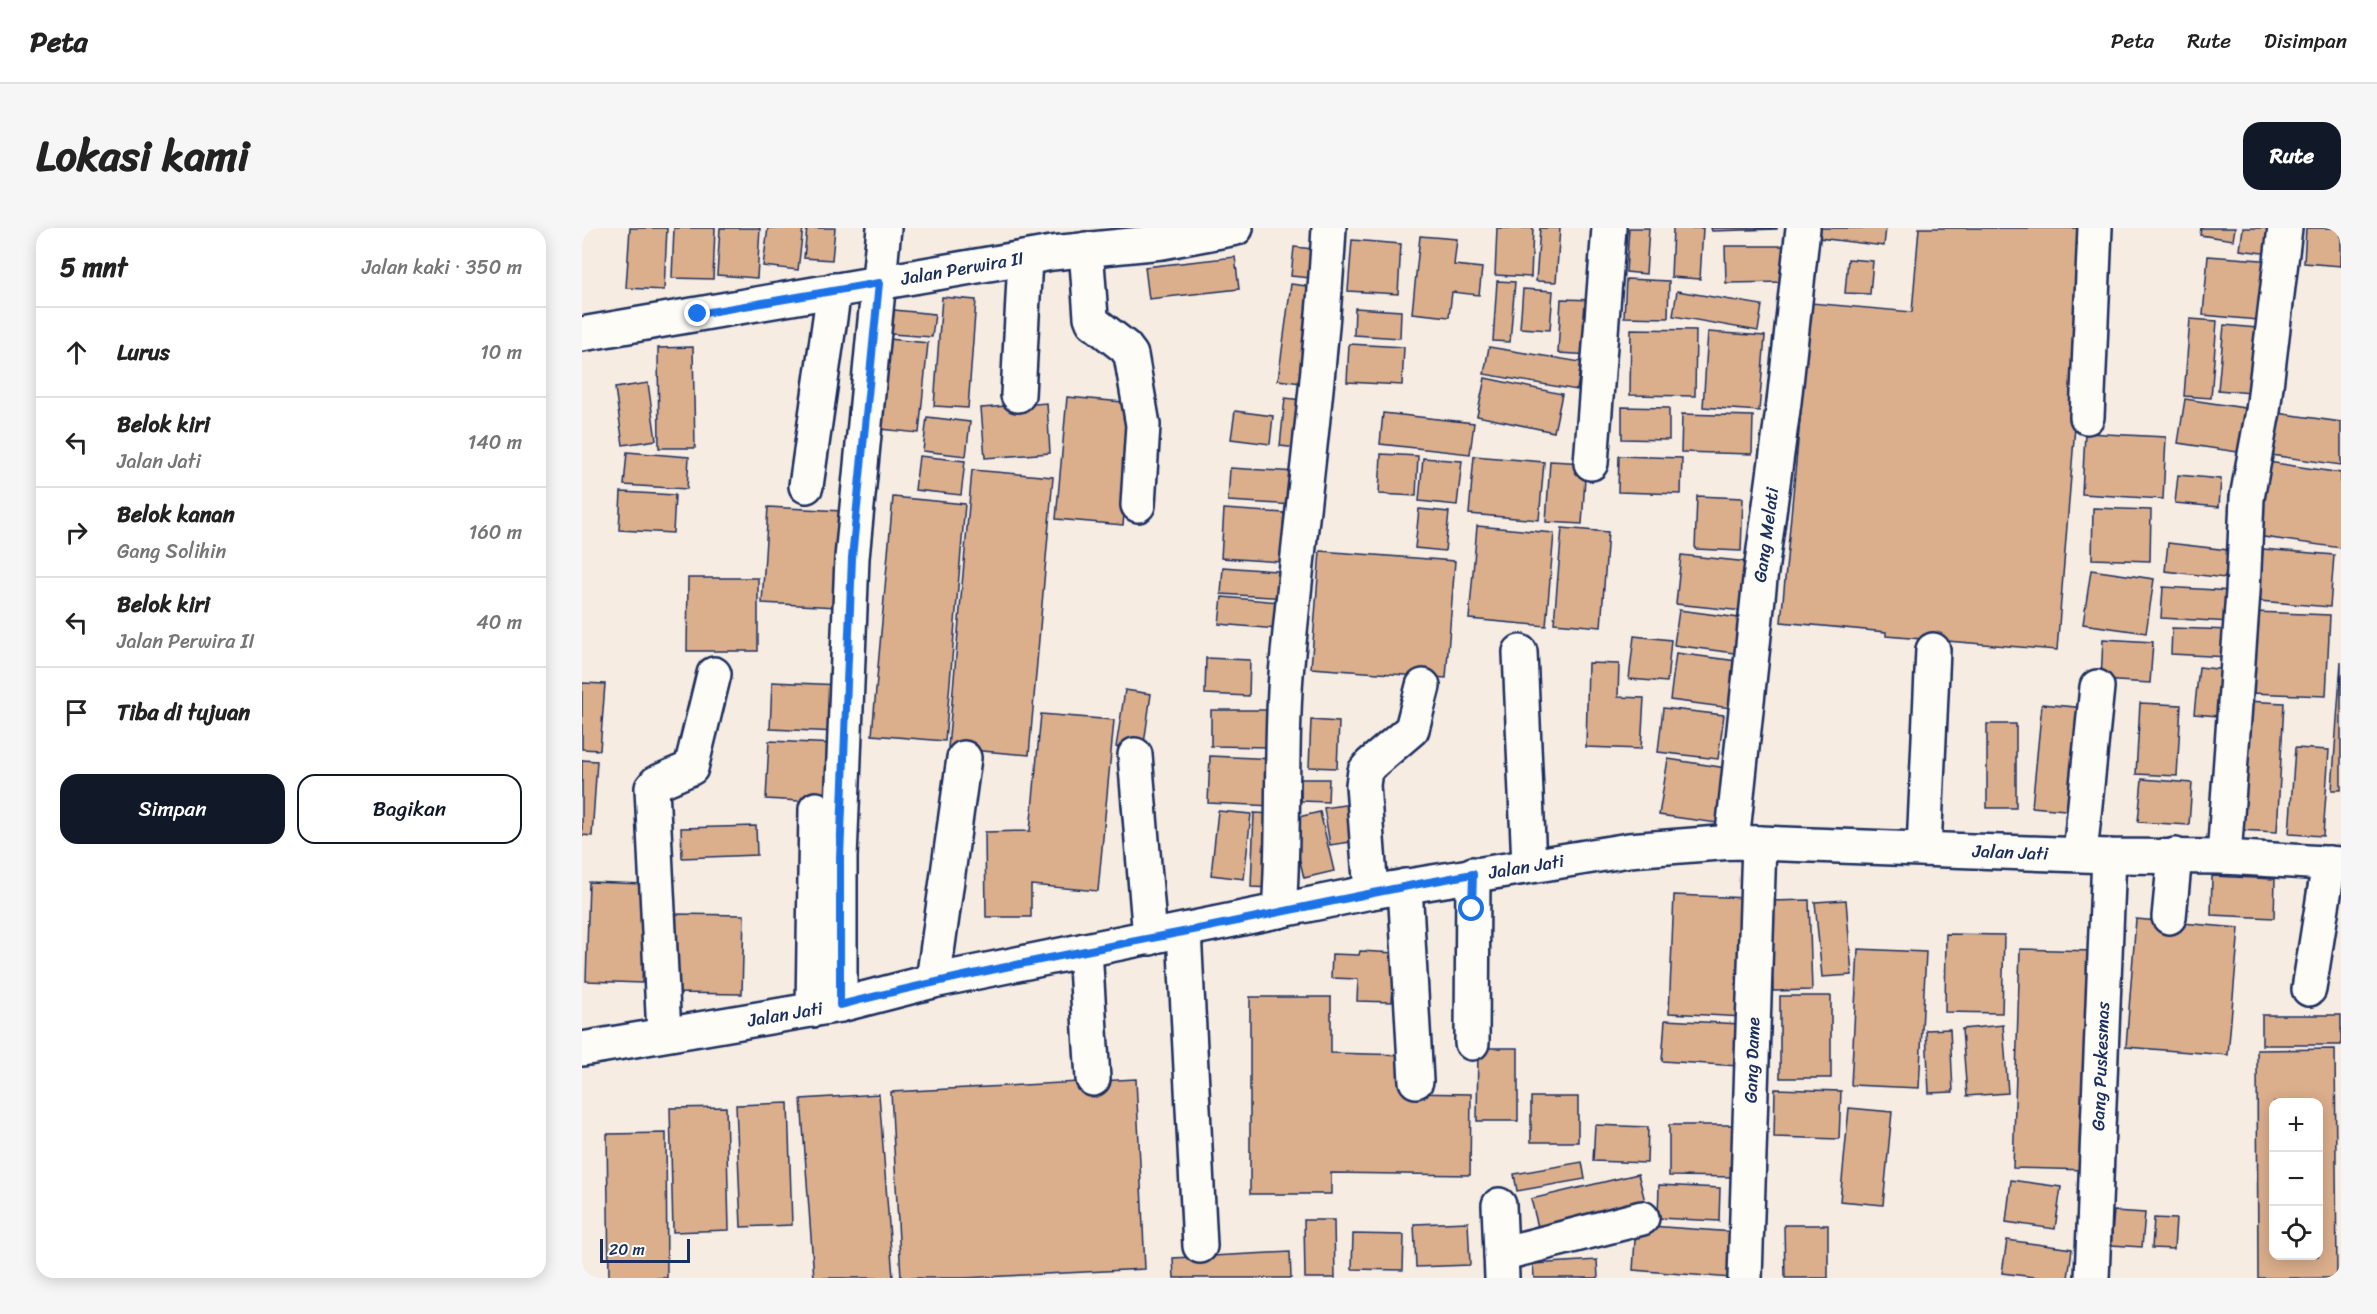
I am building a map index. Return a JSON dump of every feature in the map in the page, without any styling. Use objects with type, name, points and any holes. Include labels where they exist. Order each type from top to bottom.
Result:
[{"type":"street","points":[[827,1007],[840,858],[852,558],[884,228]]},
{"type":"street","name":"Jalan Perwira II","points":[[582,334],[879,283],[1045,246],[1086,249],[1162,235],[1236,228]]},
{"type":"street","points":[[1280,911],[1282,729],[1299,542],[1313,422],[1329,228]]},
{"type":"street","points":[[1591,463],[1609,228]]},
{"type":"street","name":"Gang Melati","points":[[1746,843],[1760,579],[1784,402],[1803,228]]},
{"type":"street","points":[[2087,417],[2095,228]]},
{"type":"street","points":[[2224,857],[2243,592],[2247,498],[2263,411],[2285,228]]},
{"type":"street","points":[[1018,395],[1045,246]]},
{"type":"street","points":[[1086,249],[1093,322],[1125,347],[1131,356],[1143,425],[1138,505]]},
{"type":"street","points":[[806,486],[834,290]]},
{"type":"street","points":[[1924,849],[1933,650]]},
{"type":"street","points":[[1520,652],[1529,865]]},
{"type":"street","points":[[664,1034],[652,788],[656,783],[691,768],[714,674]]},
{"type":"street","points":[[1371,892],[1363,785],[1365,771],[1412,729],[1423,686]]},
{"type":"street","name":"Gang Puskesmas","points":[[2092,1278],[2097,687]]},
{"type":"street","points":[[1135,755],[1150,938]]},
{"type":"street","points":[[933,981],[964,758]]},
{"type":"street","points":[[816,809],[827,1007]]},
{"type":"street","name":"Jalan Jati","points":[[582,1049],[827,1007],[933,981],[1371,892],[1629,850],[1746,843],[2095,855],[2175,855],[2335,864]]},
{"type":"street","name":"Gang Dame","points":[[1745,1278],[1746,843]]},
{"type":"street","points":[[2169,917],[2175,855]]},
{"type":"street","points":[[2309,989],[2335,864]]},
{"type":"street","points":[[1472,1043],[1473,874]]},
{"type":"street","points":[[1405,886],[1416,1082]]},
{"type":"street","points":[[1184,931],[1200,1246]]},
{"type":"street","points":[[1085,950],[1093,1079]]},
{"type":"street","points":[[1499,1205],[1502,1266],[1642,1218]]},
{"type":"building","points":[[630,228],[667,228],[664,290],[626,288]]},
{"type":"building","points":[[674,228],[715,228],[713,279],[672,278]]},
{"type":"building","points":[[720,228],[760,228],[757,278],[717,275]]},
{"type":"building","points":[[768,228],[803,228],[798,270],[763,266]]},
{"type":"building","points":[[807,228],[835,228],[832,260],[804,258]]},
{"type":"building","points":[[1497,228],[1533,228],[1531,277],[1495,275]]},
{"type":"building","points":[[1540,228],[1560,228],[1556,282],[1536,281]]},
{"type":"building","points":[[1629,228],[1649,228],[1646,274],[1626,272]]},
{"type":"building","points":[[1673,228],[1703,228],[1700,279],[1671,277]]},
{"type":"building","points":[[1711,228],[1777,228],[1777,229],[1712,231]]},
{"type":"building","points":[[1820,228],[1886,228],[1884,246],[1819,238]]},
{"type":"building","points":[[1919,228],[2091,228],[2057,650],[1886,636],[1886,632],[1781,622],[1811,303],[1912,312]]},
{"type":"building","points":[[2201,228],[2235,228],[2233,240],[2200,235]]},
{"type":"building","points":[[2243,228],[2274,228],[2270,254],[2240,250]]},
{"type":"building","points":[[2306,228],[2341,228],[2341,266],[2304,263]]},
{"type":"building","points":[[1420,236],[1457,239],[1454,265],[1482,268],[1479,295],[1452,292],[1449,317],[1412,313]]},
{"type":"building","points":[[1352,240],[1401,244],[1398,294],[1348,291]]},
{"type":"building","points":[[1725,246],[1792,246],[1792,282],[1726,283]]},
{"type":"building","points":[[1294,247],[1324,250],[1321,279],[1291,276]]},
{"type":"building","points":[[2208,256],[2274,261],[2269,321],[2203,315]]},
{"type":"building","points":[[1235,257],[1239,289],[1149,299],[1145,267]]},
{"type":"building","points":[[1848,259],[1873,261],[1870,294],[1845,293]]},
{"type":"building","points":[[1626,279],[1669,281],[1668,318],[1624,317]]},
{"type":"building","points":[[1497,281],[1515,282],[1510,342],[1493,341]]},
{"type":"building","points":[[1291,284],[1322,288],[1309,384],[1278,380]]},
{"type":"building","points":[[1523,289],[1553,291],[1550,330],[1520,328]]},
{"type":"building","points":[[1677,291],[1762,305],[1758,331],[1673,316]]},
{"type":"building","points":[[942,297],[976,300],[968,408],[934,406]]},
{"type":"building","points":[[1561,299],[1595,300],[1592,355],[1558,353]]},
{"type":"building","points":[[1355,308],[1401,311],[1400,338],[1354,335]]},
{"type":"building","points":[[894,310],[935,314],[932,337],[892,334]]},
{"type":"building","points":[[2190,319],[2217,321],[2211,398],[2184,396]]},
{"type":"building","points":[[2224,325],[2268,329],[2262,394],[2218,390]]},
{"type":"building","points":[[1631,329],[1696,330],[1695,396],[1630,395]]},
{"type":"building","points":[[1708,332],[1765,336],[1759,411],[1703,407]]},
{"type":"building","points":[[889,339],[928,343],[919,433],[880,429]]},
{"type":"building","points":[[1349,344],[1404,347],[1402,385],[1347,382]]},
{"type":"building","points":[[693,347],[695,448],[659,448],[658,348]]},
{"type":"building","points":[[1489,347],[1581,362],[1577,390],[1484,374]]},
{"type":"building","points":[[1485,378],[1562,394],[1554,432],[1477,416]]},
{"type":"building","points":[[648,383],[656,440],[623,445],[615,388]]},
{"type":"building","points":[[1067,397],[1134,403],[1123,525],[1056,519]]},
{"type":"building","points":[[1285,398],[1311,401],[1307,449],[1280,446]]},
{"type":"building","points":[[2185,399],[2251,409],[2244,453],[2178,443]]},
{"type":"building","points":[[1047,403],[1050,453],[985,458],[981,408]]},
{"type":"building","points":[[1622,407],[1669,408],[1669,440],[1622,439]]},
{"type":"building","points":[[1235,411],[1273,416],[1270,444],[1231,439]]},
{"type":"building","points":[[1383,413],[1474,423],[1470,454],[1380,444]]},
{"type":"building","points":[[2277,413],[2341,422],[2341,465],[2271,455]]},
{"type":"building","points":[[1682,414],[1753,416],[1752,454],[1681,452]]},
{"type":"building","points":[[927,417],[970,422],[966,456],[923,451]]},
{"type":"building","points":[[2085,433],[2166,437],[2163,499],[2082,494]]},
{"type":"building","points":[[627,452],[689,457],[687,489],[624,485]]},
{"type":"building","points":[[1381,454],[1418,456],[1416,496],[1379,494]]},
{"type":"building","points":[[919,456],[965,461],[961,495],[915,490]]},
{"type":"building","points":[[1474,456],[1544,462],[1539,520],[1469,514]]},
{"type":"building","points":[[1619,456],[1682,458],[1681,494],[1618,492]]},
{"type":"building","points":[[1423,458],[1462,461],[1457,505],[1419,501]]},
{"type":"building","points":[[1550,461],[1586,463],[1582,524],[1546,522]]},
{"type":"building","points":[[2268,462],[2341,473],[2341,548],[2257,536]]},
{"type":"building","points":[[1230,468],[1297,472],[1294,505],[1228,501]]},
{"type":"building","points":[[972,470],[1053,477],[1029,755],[948,748]]},
{"type":"building","points":[[2178,475],[2221,479],[2219,507],[2175,503]]},
{"type":"building","points":[[621,492],[675,495],[673,533],[619,530]]},
{"type":"building","points":[[1697,496],[1743,498],[1741,551],[1695,549]]},
{"type":"building","points":[[893,497],[965,504],[945,741],[872,735]]},
{"type":"building","points":[[768,507],[842,511],[837,607],[762,603]]},
{"type":"building","points":[[2093,508],[2151,510],[2150,561],[2092,559]]},
{"type":"building","points":[[1224,509],[1284,513],[1281,562],[1221,558]]},
{"type":"building","points":[[1419,509],[1449,512],[1445,551],[1415,548]]},
{"type":"building","points":[[1477,526],[1554,533],[1546,626],[1469,619]]},
{"type":"building","points":[[1562,528],[1608,532],[1601,627],[1554,623]]},
{"type":"building","points":[[2168,543],[2228,550],[2225,578],[2165,571]]},
{"type":"building","points":[[2263,549],[2334,555],[2330,607],[2259,601]]},
{"type":"building","points":[[1320,551],[1455,561],[1446,678],[1311,668]]},
{"type":"building","points":[[1681,555],[1748,562],[1743,611],[1676,604]]},
{"type":"building","points":[[1223,567],[1289,572],[1287,598],[1221,594]]},
{"type":"building","points":[[2091,570],[2154,579],[2146,633],[2083,624]]},
{"type":"building","points":[[688,578],[758,578],[758,651],[687,651]]},
{"type":"building","points":[[2163,587],[2233,591],[2231,622],[2161,618]]},
{"type":"building","points":[[1222,597],[1280,602],[1277,629],[1219,624]]},
{"type":"building","points":[[1679,610],[1754,620],[1749,655],[1674,645]]},
{"type":"building","points":[[2254,612],[2330,615],[2326,696],[2250,693]]},
{"type":"building","points":[[2172,628],[2231,630],[2229,657],[2171,654]]},
{"type":"building","points":[[1634,636],[1671,640],[1667,682],[1629,679]]},
{"type":"building","points":[[2103,639],[2153,642],[2150,683],[2101,680]]},
{"type":"building","points":[[1676,653],[1737,661],[1731,708],[1670,700]]},
{"type":"building","points":[[1206,658],[1250,660],[1249,696],[1205,694]]},
{"type":"building","points":[[2341,662],[2341,790],[2332,790]]},
{"type":"building","points":[[1588,663],[1619,664],[1618,697],[1644,698],[1641,749],[1586,747]]},
{"type":"building","points":[[2199,667],[2235,671],[2230,717],[2194,714]]},
{"type":"building","points":[[772,682],[841,685],[838,732],[770,729]]},
{"type":"building","points":[[582,683],[605,684],[600,750],[582,749]]},
{"type":"building","points":[[1125,690],[1151,694],[1143,751],[1116,747]]},
{"type":"building","points":[[2245,701],[2284,703],[2277,832],[2238,830]]},
{"type":"building","points":[[2140,703],[2181,705],[2177,776],[2136,774]]},
{"type":"building","points":[[2042,704],[2086,708],[2076,811],[2032,807]]},
{"type":"building","points":[[1663,708],[1724,715],[1718,759],[1658,752]]},
{"type":"building","points":[[1211,710],[1270,710],[1270,747],[1211,746]]},
{"type":"building","points":[[1041,714],[1114,720],[1098,891],[1031,885],[1031,917],[986,917],[985,832],[1030,831]]},
{"type":"building","points":[[1311,720],[1339,722],[1337,768],[1309,767]]},
{"type":"building","points":[[1987,724],[2016,724],[2016,808],[1987,808]]},
{"type":"building","points":[[769,741],[837,744],[834,803],[766,799]]},
{"type":"building","points":[[2295,748],[2329,750],[2323,836],[2289,834]]},
{"type":"building","points":[[1210,756],[1276,759],[1274,806],[1208,803]]},
{"type":"building","points":[[1668,759],[1726,768],[1717,823],[1659,815]]},
{"type":"building","points":[[582,760],[597,761],[592,836],[582,835]]},
{"type":"building","points":[[1301,779],[1329,779],[1328,802],[1301,801]]},
{"type":"building","points":[[2142,779],[2192,783],[2189,825],[2138,822]]},
{"type":"building","points":[[1351,804],[1357,841],[1330,845],[1324,808]]},
{"type":"building","points":[[1218,811],[1251,814],[1244,879],[1211,875]]},
{"type":"building","points":[[1320,812],[1334,871],[1304,878],[1290,819]]},
{"type":"building","points":[[1254,813],[1275,814],[1272,888],[1251,887]]},
{"type":"building","points":[[756,826],[757,855],[682,858],[681,828]]},
{"type":"building","points":[[2212,876],[2275,879],[2274,918],[2211,915]]},
{"type":"building","points":[[589,882],[645,884],[642,983],[586,981]]},
{"type":"building","points":[[1674,895],[1749,898],[1744,1017],[1669,1013]]},
{"type":"building","points":[[1809,900],[1812,990],[1773,991],[1770,901]]},
{"type":"building","points":[[1846,900],[1852,975],[1822,977],[1815,902]]},
{"type":"building","points":[[672,914],[744,915],[742,994],[671,993]]},
{"type":"building","points":[[2136,919],[2239,928],[2228,1055],[2126,1047]]},
{"type":"building","points":[[1946,934],[2004,935],[2002,1013],[1945,1012]]},
{"type":"building","points":[[1858,949],[1926,952],[1919,1088],[1851,1085]]},
{"type":"building","points":[[2020,949],[2095,951],[2088,1170],[2013,1168]]},
{"type":"building","points":[[1360,951],[1395,953],[1392,1002],[1357,1001],[1358,979],[1331,978],[1332,954],[1359,955]]},
{"type":"building","points":[[1780,996],[1831,996],[1831,1078],[1780,1078]]},
{"type":"building","points":[[1250,997],[1331,997],[1331,1053],[1405,1055],[1404,1093],[1471,1094],[1470,1175],[1331,1173],[1331,1194],[1250,1194]]},
{"type":"building","points":[[2262,1015],[2341,1015],[2341,1045],[2262,1045]]},
{"type":"building","points":[[1665,1020],[1741,1024],[1738,1066],[1662,1061]]},
{"type":"building","points":[[2003,1025],[2008,1093],[1967,1096],[1962,1029]]},
{"type":"building","points":[[1950,1029],[1953,1092],[1929,1093],[1926,1030]]},
{"type":"building","points":[[1478,1048],[1518,1048],[1518,1121],[1477,1121]]},
{"type":"building","points":[[2335,1049],[2337,1278],[2258,1278],[2257,1050]]},
{"type":"building","points":[[1136,1079],[1145,1269],[964,1278],[901,1278],[891,1092]]},
{"type":"building","points":[[1775,1089],[1841,1091],[1839,1139],[1774,1137]]},
{"type":"building","points":[[879,1094],[893,1278],[814,1278],[801,1099]]},
{"type":"building","points":[[1531,1097],[1578,1097],[1578,1142],[1531,1142]]},
{"type":"building","points":[[788,1103],[792,1225],[741,1227],[736,1105]]},
{"type":"building","points":[[726,1107],[729,1230],[673,1232],[670,1108]]},
{"type":"building","points":[[1849,1108],[1892,1112],[1883,1205],[1840,1201]]},
{"type":"building","points":[[1595,1125],[1648,1127],[1647,1163],[1593,1161]]},
{"type":"building","points":[[1669,1125],[1739,1125],[1739,1177],[1669,1176]]},
{"type":"building","points":[[666,1133],[667,1278],[609,1278],[607,1134]]},
{"type":"building","points":[[1582,1162],[1585,1179],[1517,1191],[1514,1174]]},
{"type":"building","points":[[1638,1174],[1648,1213],[1541,1239],[1531,1199]]},
{"type":"building","points":[[2011,1180],[2061,1187],[2055,1229],[2006,1222]]},
{"type":"building","points":[[1659,1185],[1720,1188],[1719,1221],[1658,1218]]},
{"type":"building","points":[[2114,1211],[2145,1213],[2142,1247],[2111,1245]]},
{"type":"building","points":[[2154,1218],[2176,1219],[2174,1249],[2152,1248]]},
{"type":"building","points":[[1304,1220],[1334,1220],[1335,1278],[1305,1278]]},
{"type":"building","points":[[1468,1222],[1470,1265],[1416,1267],[1414,1224]]},
{"type":"building","points":[[1636,1225],[1734,1232],[1731,1278],[1633,1270]]},
{"type":"building","points":[[1784,1225],[1828,1225],[1828,1278],[1785,1278]]},
{"type":"building","points":[[1353,1234],[1404,1235],[1403,1270],[1352,1269]]},
{"type":"building","points":[[2007,1240],[2072,1249],[2068,1278],[2043,1278],[2002,1273]]},
{"type":"building","points":[[1290,1252],[1291,1278],[1174,1278],[1173,1258]]},
{"type":"building","points":[[1597,1260],[1598,1278],[1534,1278],[1533,1264]]},
{"type":"route","points":[[698,314],[879,283],[852,558],[840,858],[840,1005],[933,981],[1371,892],[1473,874],[1472,909]]}]
